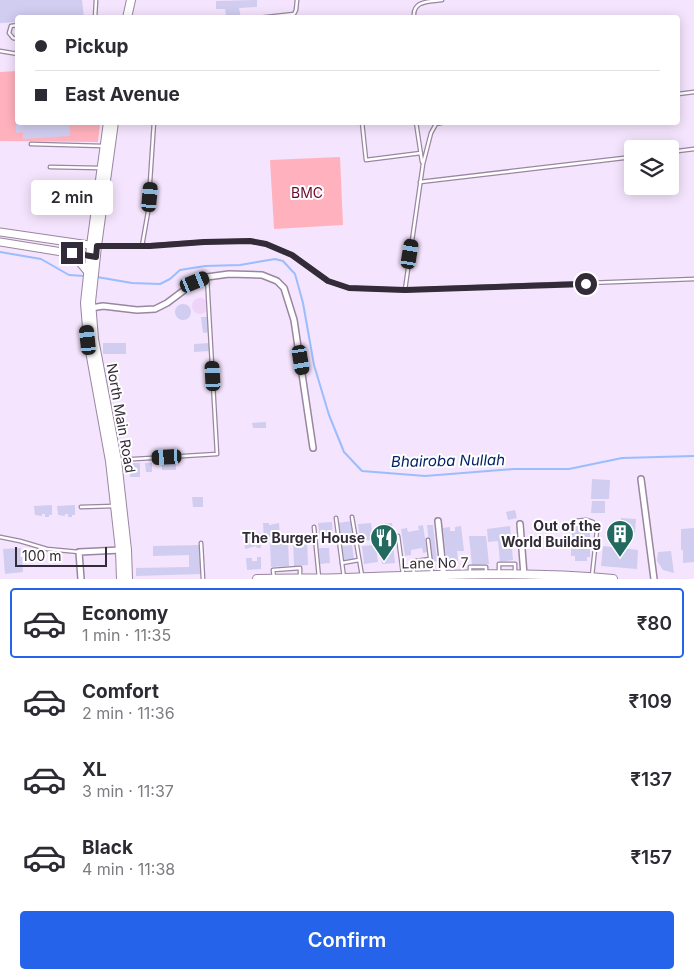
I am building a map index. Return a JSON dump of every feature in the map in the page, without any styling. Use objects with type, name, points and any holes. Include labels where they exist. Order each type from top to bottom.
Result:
[{"type":"main road","points":[[123,15],[126,0]]},
{"type":"main road","points":[[128,15],[132,0]]},
{"type":"main road","points":[[93,243],[108,125]]},
{"type":"main road","name":"North Main Road","points":[[114,125],[99,232],[93,243],[89,272],[88,340],[110,461],[115,506],[128,579]]},
{"type":"main road","name":"North Main Road","points":[[89,304],[117,460],[123,550],[121,579]]},
{"type":"main road","name":"Lane No 7","points":[[257,579],[344,579],[414,575],[444,577],[520,575],[612,579]]},
{"type":"street","points":[[0,232],[93,243]]},
{"type":"street","points":[[0,242],[92,256]]},
{"type":"street","points":[[72,253],[89,272]]},
{"type":"street","points":[[89,304],[137,310],[155,309],[167,303],[195,282],[207,277],[228,274],[262,275],[277,281],[284,288],[294,320],[314,448]]},
{"type":"street","points":[[641,479],[654,579]]},
{"type":"street","points":[[438,522],[444,577]]},
{"type":"street","points":[[520,524],[520,575]]},
{"type":"street","points":[[81,579],[79,552],[123,550]]},
{"type":"lane","points":[[95,15],[96,0]]},
{"type":"lane","points":[[285,15],[294,14],[297,0]]},
{"type":"lane","points":[[414,15],[414,8],[421,2],[442,0]]},
{"type":"lane","points":[[15,25],[11,26],[9,33],[15,38]]},
{"type":"lane","points":[[0,51],[15,54]]},
{"type":"lane","points":[[680,94],[694,92]]},
{"type":"lane","points":[[142,246],[148,212],[154,125]]},
{"type":"lane","points":[[362,125],[366,160],[421,153]]},
{"type":"lane","points":[[416,125],[422,164]]},
{"type":"lane","points":[[405,290],[422,164],[434,125]]},
{"type":"lane","points":[[31,144],[104,146]]},
{"type":"lane","points":[[679,151],[694,149]]},
{"type":"lane","points":[[420,182],[624,158]]},
{"type":"lane","points":[[50,167],[102,168]]},
{"type":"lane","points":[[93,243],[142,246],[250,241],[266,244],[292,255],[328,281],[349,288],[405,290],[694,279]]},
{"type":"lane","points":[[117,460],[217,454],[207,277]]},
{"type":"lane","points":[[81,507],[115,506]]},
{"type":"lane","points":[[352,517],[362,577]]},
{"type":"lane","points":[[336,518],[344,579]]},
{"type":"lane","points":[[574,521],[586,520],[593,522],[596,530],[587,578]]},
{"type":"lane","points":[[314,527],[319,579]]},
{"type":"lane","points":[[398,536],[403,577]]},
{"type":"lane","points":[[0,537],[20,540],[47,549],[79,552]]},
{"type":"lane","points":[[428,540],[432,575]]},
{"type":"lane","points":[[201,543],[202,579]]},
{"type":"lane","points":[[414,575],[414,564],[416,561],[430,559]]},
{"type":"lane","points":[[342,563],[359,560]]},
{"type":"shaded area","points":[[200,298],[206,300],[208,306],[206,312],[200,314],[194,312],[192,306],[194,300]]},
{"type":"green space","points":[[15,71],[15,125],[100,125],[98,142],[0,141],[0,72]]},
{"type":"green space","name":"BMC","points":[[340,157],[343,225],[274,229],[270,160]]},
{"type":"building","points":[[0,0],[82,0],[84,15],[15,15],[15,22],[0,23]]},
{"type":"building","points":[[257,0],[257,7],[239,8],[240,15],[226,15],[225,9],[216,9],[216,1]]},
{"type":"building","points":[[16,125],[69,125],[70,136],[23,139],[23,132],[16,133]]},
{"type":"building","points":[[183,304],[191,312],[183,320],[175,312]]},
{"type":"building","points":[[201,317],[207,317],[209,332],[203,333]]},
{"type":"building","points":[[103,343],[126,343],[126,354],[103,354]]},
{"type":"building","points":[[210,343],[210,351],[194,352],[194,344]]},
{"type":"building","points":[[266,422],[266,428],[253,428],[252,423]]},
{"type":"building","points":[[162,460],[176,460],[176,470],[162,470]]},
{"type":"building","points":[[130,463],[140,463],[140,477],[130,477]]},
{"type":"building","points":[[145,463],[152,463],[152,472],[146,472]]},
{"type":"building","points":[[592,479],[610,480],[609,499],[591,499]]},
{"type":"building","points":[[192,497],[203,497],[203,507],[193,507]]},
{"type":"building","points":[[592,501],[605,501],[605,513],[591,513]]},
{"type":"building","points":[[52,505],[52,515],[49,515],[49,517],[45,517],[45,514],[42,514],[42,516],[35,515],[34,506]]},
{"type":"building","points":[[75,505],[75,515],[72,515],[72,517],[68,517],[68,514],[65,514],[65,516],[58,515],[57,506]]},
{"type":"building","points":[[515,510],[517,518],[508,520],[506,512]]},
{"type":"building","points":[[621,518],[636,519],[635,533],[620,532]]},
{"type":"building","points":[[351,521],[353,536],[340,538],[338,523]]},
{"type":"building","points":[[332,522],[333,538],[320,539],[318,523]]},
{"type":"building","points":[[263,523],[269,523],[269,525],[279,523],[280,538],[275,538],[275,536],[264,538]]},
{"type":"building","points":[[371,523],[373,540],[360,541],[358,524]]},
{"type":"building","points":[[392,523],[394,538],[382,540],[380,524]]},
{"type":"building","points":[[543,523],[554,524],[553,528],[548,530],[543,528]]},
{"type":"building","points":[[572,524],[588,525],[588,529],[590,529],[590,557],[587,557],[587,561],[575,561],[575,556],[571,556]]},
{"type":"building","points":[[423,525],[427,552],[423,553],[422,548],[411,550],[411,555],[405,556],[401,529],[407,528],[408,532],[419,530],[418,526]]},
{"type":"building","points":[[427,525],[433,525],[437,561],[431,562]]},
{"type":"building","points":[[461,526],[464,551],[457,551],[458,561],[447,562],[443,528],[450,527],[450,531],[455,531],[455,527]]},
{"type":"building","points":[[510,526],[513,560],[500,562],[498,541],[488,542],[487,529]]},
{"type":"building","points":[[694,528],[694,562],[683,563],[681,529]]},
{"type":"building","points":[[250,533],[250,535],[260,533],[261,548],[256,546],[245,549],[244,534]]},
{"type":"building","points":[[469,536],[486,536],[489,564],[472,565]]},
{"type":"building","points":[[293,540],[307,540],[308,565],[294,566]]},
{"type":"building","points":[[288,541],[289,566],[271,567],[270,542]]},
{"type":"building","points":[[393,544],[395,563],[382,564],[380,545]]},
{"type":"building","points":[[201,545],[202,574],[136,576],[136,568],[189,567],[189,555],[153,556],[153,546]]},
{"type":"building","points":[[352,545],[354,559],[344,560],[342,546]]},
{"type":"building","points":[[376,545],[378,562],[364,564],[362,546]]},
{"type":"building","name":"Out of the World Building","points":[[603,546],[638,550],[637,569],[601,566]]},
{"type":"building","points":[[21,548],[23,572],[5,574],[3,549]]},
{"type":"building","points":[[319,548],[329,548],[330,563],[320,564]]},
{"type":"building","points":[[671,551],[674,573],[663,570],[657,561],[658,552]]},
{"type":"building","points":[[257,557],[261,557],[261,569],[247,570],[246,558],[252,558],[252,561],[257,561]]},
{"type":"waterway","name":"Bhairoba Nullah","points":[[0,252],[41,259],[69,275],[84,276]]},
{"type":"waterway","name":"Bhairoba Nullah","points":[[97,277],[132,283],[160,284],[170,279],[180,270],[205,266],[240,265],[275,259],[283,261],[295,274],[303,303],[314,365],[329,415],[344,452],[362,471],[425,476],[514,469],[569,469],[622,458],[694,456]]},
{"type":"place","name":"Out of the World Building","points":[[620,558]]},
{"type":"place","name":"The Burger House","points":[[384,562]]},
{"type":"route","points":[[72,253],[96,257],[97,246],[150,246],[250,241],[266,244],[292,255],[328,281],[349,288],[405,290],[586,284]]}]
